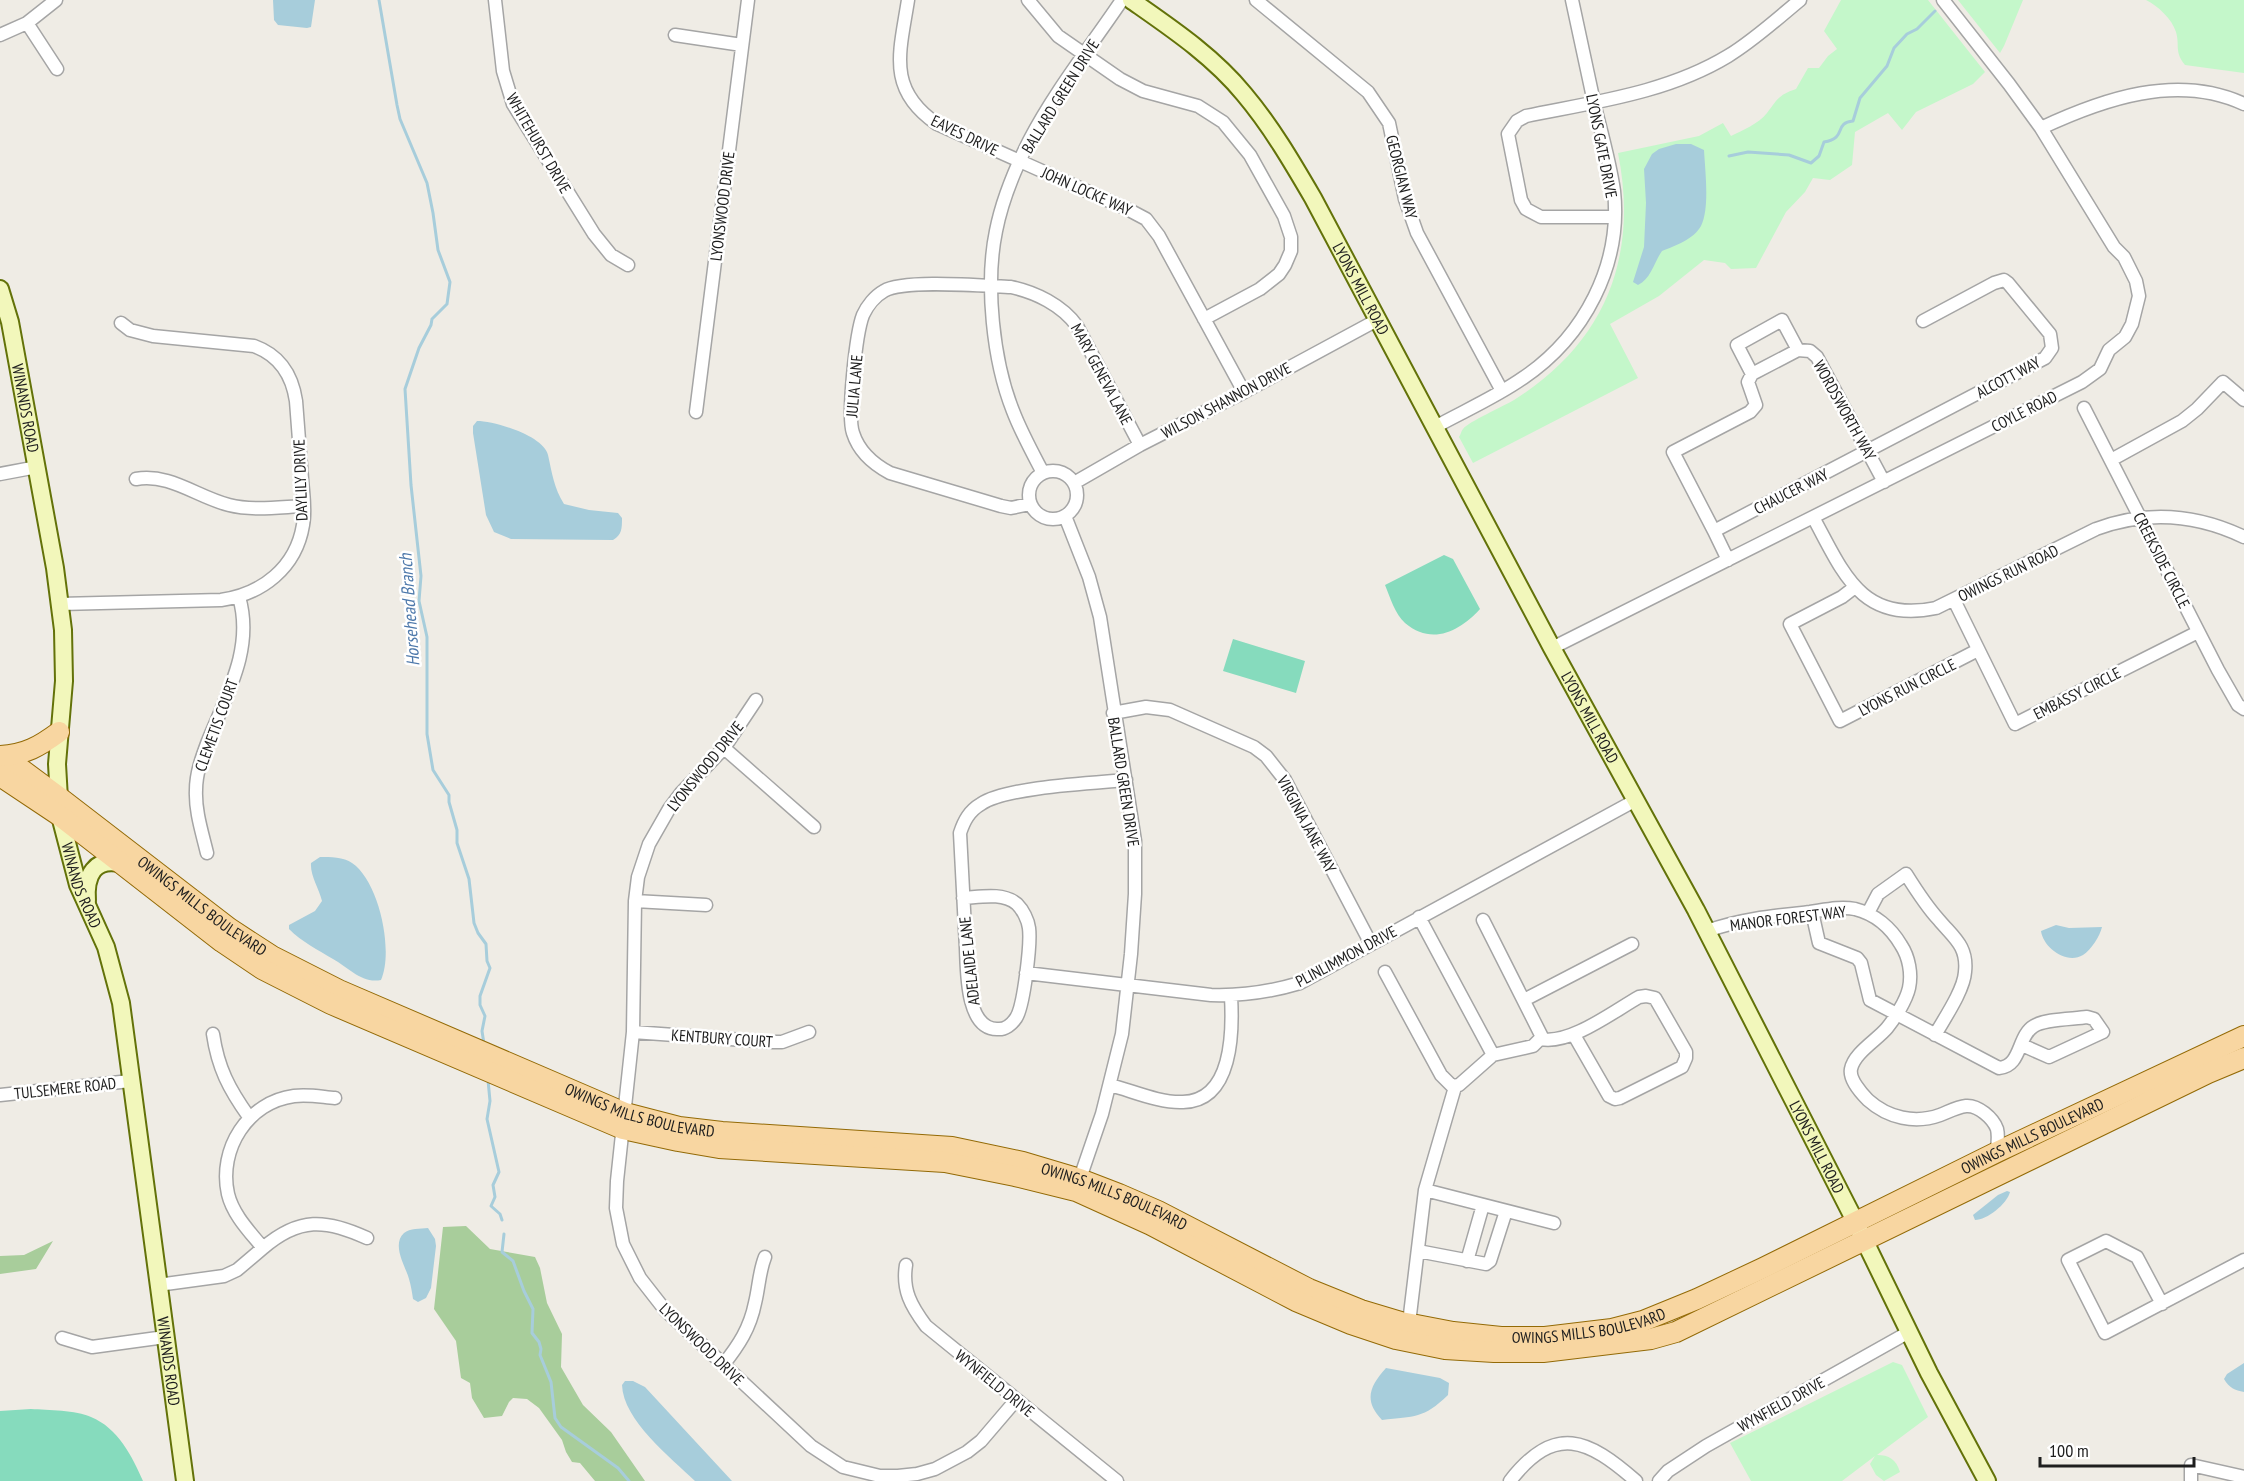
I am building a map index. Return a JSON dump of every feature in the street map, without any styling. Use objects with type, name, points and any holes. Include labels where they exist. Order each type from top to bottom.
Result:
[{"type":"main road","name":"LYONS MILL ROAD","points":[[1131,0],[1189,42],[1243,92],[1308,190],[1552,648],[1707,931],[1909,1332],[1988,1481]]},
{"type":"main road","name":"WINANDS ROAD","points":[[0,290],[10,322],[60,604],[65,659],[57,764],[60,806],[71,864],[106,947],[121,1003],[185,1481]]},
{"type":"main road","points":[[0,756],[17,755],[32,750],[59,732]]},
{"type":"main road","name":"OWINGS MILLS BOULEVARD","points":[[0,756],[13,763],[123,864],[222,942],[262,969],[332,1004],[463,1052]]},
{"type":"main road","name":"OWINGS MILLS BOULEVARD","points":[[0,777],[60,806],[229,928],[272,956],[463,1052],[624,1121],[678,1141],[719,1148],[945,1162],[1015,1176],[1078,1185],[1158,1210],[1309,1289],[1361,1310],[1453,1332],[1501,1336],[1545,1336],[1612,1329],[1643,1321],[1764,1268],[1997,1152],[2244,1036]]},
{"type":"main road","points":[[87,905],[86,884],[92,870],[108,862],[123,864]]},
{"type":"main road","name":"OWINGS MILLS BOULEVARD","points":[[1078,1185],[1296,1301],[1351,1324],[1396,1339],[1445,1349],[1494,1352],[1543,1352],[1607,1346],[1651,1340],[1676,1332],[2208,1073],[2244,1058]]},
{"type":"street","points":[[0,34],[27,23],[56,0]]},
{"type":"street","name":"WHITEHURST DRIVE","points":[[495,0],[503,71],[513,104],[594,234],[611,255],[628,265]]},
{"type":"street","name":"LYONSWOOD DRIVE","points":[[696,412],[748,0]]},
{"type":"street","name":"EAVES DRIVE","points":[[908,0],[899,71],[910,99],[925,116],[937,124],[1020,161]]},
{"type":"street","points":[[1028,0],[1050,28],[1120,79],[1143,91],[1198,106],[1223,122],[1242,142],[1287,222],[1291,237],[1291,250],[1279,274],[1260,289],[1204,319]]},
{"type":"street","name":"BALLARD GREEN DRIVE","points":[[1042,473],[1012,410],[996,349],[992,286],[996,232],[1006,195],[1020,161],[1046,113],[1122,0]]},
{"type":"street","name":"GEORGIAN WAY","points":[[1256,0],[1368,92],[1382,111],[1394,139],[1405,199],[1417,233],[1502,391]]},
{"type":"street","name":"LYONS GATE DRIVE","points":[[1436,427],[1523,379],[1545,361],[1579,324],[1602,280],[1614,238],[1612,180],[1572,0]]},
{"type":"street","points":[[1615,216],[1540,217],[1532,214],[1521,201],[1508,144],[1510,128],[1526,116],[1673,83],[1730,55],[1800,0]]},
{"type":"street","name":"COYLE ROAD","points":[[1552,648],[2093,376],[2100,369],[2109,350],[2125,337],[2132,324],[2139,296],[2130,268],[2114,247],[2041,128],[1943,0]]},
{"type":"street","points":[[27,23],[57,69]]},
{"type":"street","points":[[675,35],[742,45]]},
{"type":"street","points":[[2041,128],[2077,111],[2107,101],[2164,90],[2187,90],[2215,95],[2244,104]]},
{"type":"street","name":"JOHN LOCKE WAY","points":[[1020,161],[1146,219],[1159,236],[1244,392]]},
{"type":"street","name":"ALCOTT WAY","points":[[1868,451],[2045,358],[2052,348],[2050,334],[2004,280],[1994,283],[1923,321]]},
{"type":"street","name":"JULIA LANE","points":[[992,286],[906,285],[885,290],[876,297],[863,314],[850,421],[860,448],[879,467],[1001,506],[1011,508],[1030,504]]},
{"type":"street","name":"MARY GENEVA LANE","points":[[992,286],[1022,289],[1070,316],[1140,445]]},
{"type":"street","name":"WILSON SHANNON DRIVE","points":[[1074,483],[1140,445],[1244,392],[1378,319]]},
{"type":"street","name":"WORDSWORTH WAY","points":[[1798,350],[1782,320],[1737,345],[1752,374],[1798,350],[1809,351],[1817,357],[1884,482]]},
{"type":"street","name":"DAYLILY DRIVE","points":[[60,604],[221,600],[239,597],[267,583],[287,564],[300,537],[303,524],[304,506],[294,389],[285,368],[276,358],[254,346],[153,336],[130,330],[121,323]]},
{"type":"street","points":[[1728,560],[1673,452],[1750,412],[1756,405],[1748,382],[1752,374]]},
{"type":"street","points":[[2111,460],[2182,421],[2197,409],[2223,381],[2244,400]]},
{"type":"street","name":"CREEKSIDE CIRCLE","points":[[2084,408],[2198,632],[2238,705],[2244,709]]},
{"type":"street","name":"CHAUCER WAY","points":[[1714,531],[1868,451]]},
{"type":"street","points":[[0,474],[37,467]]},
{"type":"street","points":[[1060,472],[1074,483],[1077,492],[1076,501],[1072,510],[1065,516],[1057,519],[1041,516],[1030,504],[1028,495],[1030,486],[1042,473],[1060,472]]},
{"type":"street","points":[[136,479],[148,477],[166,480],[230,506],[254,508],[304,506]]},
{"type":"street","name":"BALLARD GREEN DRIVE","points":[[1065,516],[1095,594],[1135,841],[1135,894],[1122,1034],[1110,1085],[1078,1185]]},
{"type":"street","name":"OWINGS RUN ROAD","points":[[1813,517],[1846,579],[1878,604],[1891,610],[1904,612],[1936,609],[2096,529],[2120,520],[2164,516],[2191,519],[2211,523],[2244,537]]},
{"type":"street","name":"LYONS RUN CIRCLE","points":[[1855,587],[1842,597],[1790,624],[1840,721],[1978,650]]},
{"type":"street","name":"CLEMETIS COURT","points":[[207,853],[199,823],[196,790],[201,761],[242,651],[245,624],[239,597]]},
{"type":"street","name":"EMBASSY CIRCLE","points":[[1954,600],[2015,724],[2198,632]]},
{"type":"street","name":"LYONSWOOD DRIVE","points":[[756,700],[724,748],[681,793],[658,826],[642,861],[635,901],[633,1032],[617,1181],[616,1208],[623,1244],[640,1278],[664,1310],[811,1446],[843,1467],[879,1476],[917,1474],[935,1469],[951,1462],[981,1441],[1016,1400]]},
{"type":"street","name":"VIRGINIA JANE WAY","points":[[1113,713],[1146,707],[1170,710],[1254,747],[1266,756],[1285,780],[1371,944]]},
{"type":"street","points":[[724,748],[814,827]]},
{"type":"street","name":"ADELAIDE LANE","points":[[963,898],[1000,897],[1016,903],[1029,926],[1026,973],[1020,1011],[1014,1021],[1002,1029],[982,1024],[974,1011],[968,978],[963,898],[960,833],[964,822],[971,811],[981,803],[1002,795],[1126,780]]},
{"type":"street","name":"PLINLIMMON DRIVE","points":[[1026,973],[1231,996],[1275,991],[1300,982],[1636,800]]},
{"type":"street","points":[[1868,914],[1878,894],[1906,874],[1939,921],[1952,932],[1959,942],[1963,951],[1965,973],[1935,1035]]},
{"type":"street","points":[[635,901],[706,905]]},
{"type":"street","name":"MANOR FOREST WAY","points":[[1707,931],[1733,922],[1841,908],[1868,914],[1889,928],[1904,949],[1910,966],[1909,990],[1888,1027],[1853,1064],[1850,1071],[1858,1088],[1882,1110],[1898,1118],[1912,1120],[1931,1118],[1963,1106],[1974,1107],[1985,1113],[1995,1126],[1998,1132],[1997,1152]]},
{"type":"street","points":[[1812,912],[1819,943],[1857,958],[1863,971],[1870,1000],[1999,1068],[2010,1065],[2032,1027],[2040,1023],[2086,1017],[2094,1019],[2103,1032],[2049,1057],[2022,1045]]},
{"type":"street","points":[[1419,917],[1493,1055]]},
{"type":"street","points":[[1483,920],[1542,1037],[1541,1040]]},
{"type":"street","points":[[1524,1000],[1632,944]]},
{"type":"street","points":[[1385,972],[1441,1075],[1455,1087]]},
{"type":"street","points":[[1110,1085],[1171,1102],[1191,1102],[1208,1093],[1214,1088],[1225,1068],[1232,1023],[1231,996]]},
{"type":"street","points":[[1409,1323],[1425,1190],[1455,1087],[1493,1055],[1533,1046],[1541,1040],[1549,1041],[1574,1035],[1639,997],[1646,996],[1655,998],[1666,1014],[1686,1052],[1686,1058],[1682,1067],[1615,1099],[1609,1096],[1574,1035]]},
{"type":"street","name":"KENTBURY COURT","points":[[633,1032],[776,1042],[797,1038],[809,1032]]},
{"type":"street","points":[[213,1034],[223,1075],[249,1117]]},
{"type":"street","name":"TULSEMERE ROAD","points":[[0,1095],[130,1081]]},
{"type":"street","points":[[263,1248],[240,1220],[233,1206],[227,1182],[227,1167],[232,1144],[249,1117],[276,1100],[294,1096],[336,1098]]},
{"type":"street","points":[[1425,1190],[1554,1223]]},
{"type":"street","points":[[1467,1261],[1483,1205]]},
{"type":"street","points":[[1418,1251],[1486,1264],[1490,1262],[1506,1211]]},
{"type":"street","points":[[158,1284],[224,1276],[237,1270],[277,1236],[289,1230],[334,1224],[367,1238]]},
{"type":"street","points":[[2162,1304],[2137,1257],[2106,1241],[2068,1260],[2105,1333],[2162,1304],[2244,1260]]},
{"type":"street","points":[[723,1365],[743,1339],[748,1328],[756,1300],[760,1269],[765,1257]]},
{"type":"street","name":"WYNFIELD DRIVE","points":[[906,1265],[905,1290],[910,1304],[926,1326],[1117,1481]]},
{"type":"street","name":"WYNFIELD DRIVE","points":[[1659,1481],[1668,1472],[1706,1446],[1909,1332]]},
{"type":"street","points":[[62,1338],[92,1347],[165,1337]]},
{"type":"street","points":[[1510,1481],[1527,1460],[1538,1452],[1567,1443],[1582,1444],[1609,1457],[1636,1481]]},
{"type":"street","points":[[2191,1481],[2191,1465],[2244,1480]]},
{"type":"green space","points":[[1841,0],[1928,0],[1985,72],[1973,84],[1916,112],[1902,130],[1888,113],[1855,132],[1852,165],[1830,180],[1813,178],[1805,192],[1786,212],[1756,268],[1731,269],[1725,263],[1704,260],[1659,296],[1610,324],[1638,378],[1473,463],[1459,437],[1462,430],[1472,422],[1514,400],[1545,377],[1572,352],[1592,324],[1608,294],[1618,262],[1623,227],[1623,191],[1618,153],[1699,136],[1723,123],[1731,136],[1755,124],[1776,101],[1796,89],[1808,68],[1819,68],[1837,49],[1824,31]]},
{"type":"green space","points":[[1958,0],[2023,0],[2000,53]]},
{"type":"green space","points":[[2146,0],[2244,0],[2244,73],[2185,65],[2178,52],[2176,32],[2171,22],[2160,9]]},
{"type":"green space","points":[[1444,555],[1453,559],[1480,609],[1455,629],[1445,633],[1425,634],[1415,630],[1401,619],[1385,585]]},
{"type":"green space","points":[[1233,639],[1305,661],[1296,693],[1223,671]]},
{"type":"green space","points":[[466,1226],[490,1249],[535,1257],[540,1268],[547,1303],[562,1334],[561,1367],[583,1405],[611,1432],[645,1481],[595,1481],[580,1463],[572,1462],[562,1440],[539,1408],[527,1399],[513,1398],[502,1416],[484,1418],[472,1398],[470,1383],[461,1378],[456,1341],[434,1309],[443,1227]]},
{"type":"green space","points":[[53,1241],[36,1269],[0,1274],[0,1256],[24,1255]]},
{"type":"green space","points":[[1893,1362],[1902,1365],[1928,1417],[1877,1455],[1891,1459],[1900,1472],[1884,1481],[1876,1475],[1870,1464],[1875,1456],[1842,1481],[1751,1481],[1730,1443]]},
{"type":"green space","points":[[31,1409],[78,1413],[101,1422],[123,1444],[143,1481],[0,1481],[0,1411]]},
{"type":"water","points":[[273,0],[315,0],[311,27],[278,25],[274,20]]},
{"type":"water","points":[[1676,144],[1691,144],[1704,150],[1706,189],[1704,218],[1694,235],[1662,251],[1649,275],[1638,285],[1633,282],[1644,247],[1646,203],[1644,169],[1652,154],[1659,149]]},
{"type":"water","points":[[477,421],[518,431],[538,442],[545,448],[548,455],[552,474],[564,504],[589,510],[618,513],[622,518],[622,528],[618,536],[613,540],[511,539],[494,532],[486,515],[473,433],[473,426]]},
{"type":"water","points":[[320,857],[349,861],[362,872],[370,885],[382,917],[385,935],[385,967],[381,980],[374,981],[361,977],[305,942],[289,929],[289,925],[315,911],[322,901],[311,868],[311,863]]},
{"type":"water","points":[[2056,925],[2069,928],[2102,927],[2095,942],[2086,953],[2070,958],[2056,953],[2043,937],[2041,931]]},
{"type":"water","points":[[2010,1192],[2001,1206],[1991,1214],[1975,1220],[1973,1215],[1998,1195]]},
{"type":"water","points":[[428,1228],[435,1239],[436,1246],[431,1288],[426,1298],[418,1302],[413,1299],[409,1279],[400,1256],[399,1244],[400,1238],[406,1231]]},
{"type":"water","points":[[2244,1363],[2244,1392],[2232,1388],[2224,1379],[2227,1374]]},
{"type":"water","points":[[1386,1368],[1440,1378],[1449,1383],[1448,1395],[1432,1408],[1418,1415],[1382,1420],[1372,1406],[1371,1393],[1376,1381]]},
{"type":"water","points":[[625,1381],[633,1381],[645,1387],[732,1481],[695,1481],[639,1425],[624,1398],[622,1385]]},
{"type":"waterway","name":"Horsehead Branch","points":[[379,0],[400,119],[427,183],[438,250],[450,282],[447,304],[432,319],[405,389],[411,485],[421,576],[419,601],[427,637],[427,734],[433,770],[449,795],[457,830],[457,843],[469,879],[474,923],[486,944],[487,961],[490,968],[480,996],[480,1005],[485,1016],[482,1031],[484,1044]]},
{"type":"waterway","points":[[1729,156],[1748,152],[1789,155],[1811,163],[1819,156],[1824,142],[1836,137],[1843,125],[1853,121],[1860,98],[1887,66],[1894,48],[1935,11]]},
{"type":"waterway","name":"Horsehead Branch","points":[[488,1080],[490,1101],[487,1119],[499,1172],[493,1185],[495,1197],[491,1206],[500,1214],[502,1220]]},
{"type":"waterway","name":"Horsehead Branch","points":[[504,1234],[502,1252],[513,1261],[533,1309],[532,1333],[539,1342],[540,1355],[551,1382],[555,1418],[561,1427],[618,1468],[629,1481]]}]
